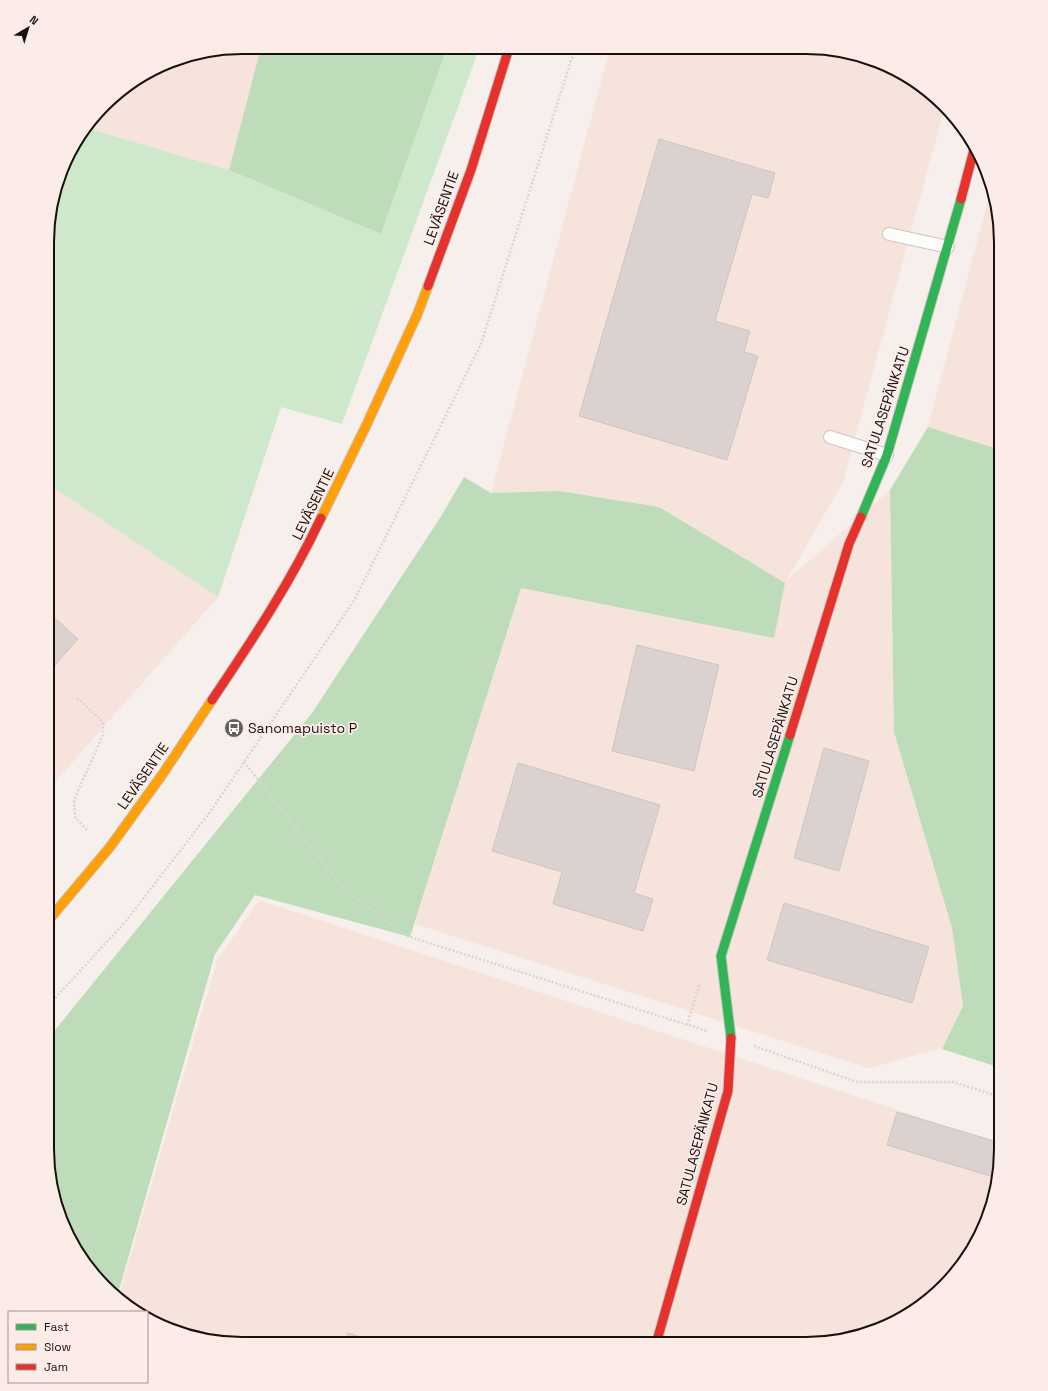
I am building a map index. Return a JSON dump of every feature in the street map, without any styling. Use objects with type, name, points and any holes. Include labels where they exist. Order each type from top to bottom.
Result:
[{"type":"street","name":"LEVÄSENTIE","points":[[54,914],[110,847],[162,775],[238,661],[306,550],[365,428],[417,315],[470,170],[507,54]]},
{"type":"street","name":"SATULASEPÄNKATU","points":[[658,1337],[728,1091],[731,1039],[721,956],[850,544],[888,454],[948,247],[973,155]]},
{"type":"lane","points":[[889,234],[948,247]]},
{"type":"lane","points":[[830,436],[888,454]]},
{"type":"path","points":[[54,999],[126,921],[210,812],[354,599],[481,344],[573,54]]},
{"type":"path","points":[[77,698],[103,722],[104,735],[74,800],[75,817],[88,830]]},
{"type":"path","points":[[244,762],[343,888],[407,936],[731,1039],[857,1082],[953,1082],[994,1095]]},
{"type":"shaded area","points":[[230,54],[259,54],[229,170],[92,129],[109,109],[128,93],[148,79],[170,68],[193,60],[217,56]]},
{"type":"shaded area","points":[[608,54],[818,54],[855,60],[878,68],[900,79],[930,101],[943,113],[843,482],[786,581],[890,490],[894,732],[952,928],[963,1006],[942,1048],[868,1068],[415,924],[521,588],[774,637],[785,583],[559,491],[491,493]]},
{"type":"shaded area","points":[[989,198],[994,230],[994,448],[928,427]]},
{"type":"shaded area","points":[[54,488],[218,597],[54,783]]},
{"type":"shaded area","points":[[259,900],[994,1142],[994,1161],[988,1198],[980,1221],[969,1243],[939,1282],[900,1312],[878,1323],[855,1331],[818,1337],[230,1337],[193,1331],[159,1318],[148,1312],[120,1292],[217,961]]},
{"type":"green space","points":[[259,54],[445,54],[381,234],[229,170]]},
{"type":"green space","points":[[445,54],[477,55],[342,424],[281,407],[218,597],[54,488],[54,230],[60,193],[68,170],[79,148],[92,129],[229,170],[381,234]]},
{"type":"green space","points":[[928,427],[994,448],[994,1066],[942,1049],[963,1006],[952,928],[894,732],[890,490]]},
{"type":"green space","points":[[464,477],[491,493],[559,491],[659,507],[785,583],[774,638],[521,588],[410,937],[255,895],[215,954],[119,1291],[101,1273],[79,1243],[68,1221],[60,1198],[54,1161],[54,1031],[312,713],[440,518]]},
{"type":"building","points":[[659,139],[775,173],[768,198],[752,194],[715,321],[750,331],[744,352],[758,356],[727,460],[579,416]]},
{"type":"building","points":[[54,617],[78,639],[54,666]]},
{"type":"building","points":[[637,645],[719,665],[694,771],[612,751]]},
{"type":"building","points":[[824,748],[869,761],[839,871],[794,858]]},
{"type":"building","points":[[518,763],[660,805],[634,893],[653,899],[643,931],[553,904],[562,872],[492,851]]},
{"type":"building","points":[[784,903],[929,947],[912,1003],[767,960]]},
{"type":"building","points":[[897,1112],[994,1141],[994,1161],[992,1176],[887,1145]]},
{"type":"building","points":[[348,1333],[361,1337],[347,1337]]},
{"type":"traffic: fast","points":[[861,517],[887,455],[961,199]]},
{"type":"traffic: fast","points":[[731,1038],[721,956],[790,735]]},
{"type":"traffic: slow","points":[[321,518],[365,428],[417,315],[428,286]]},
{"type":"traffic: slow","points":[[54,914],[110,847],[162,775],[212,700]]},
{"type":"traffic: jam","points":[[428,286],[471,170],[507,54]]},
{"type":"traffic: jam","points":[[961,199],[973,155]]},
{"type":"traffic: jam","points":[[790,735],[849,544],[861,517]]},
{"type":"traffic: jam","points":[[212,700],[256,634],[284,588],[321,518]]},
{"type":"traffic: jam","points":[[658,1337],[728,1091],[731,1038]]},
{"type":"place","name":"Sanomapuisto P","points":[[234,728]]}]
